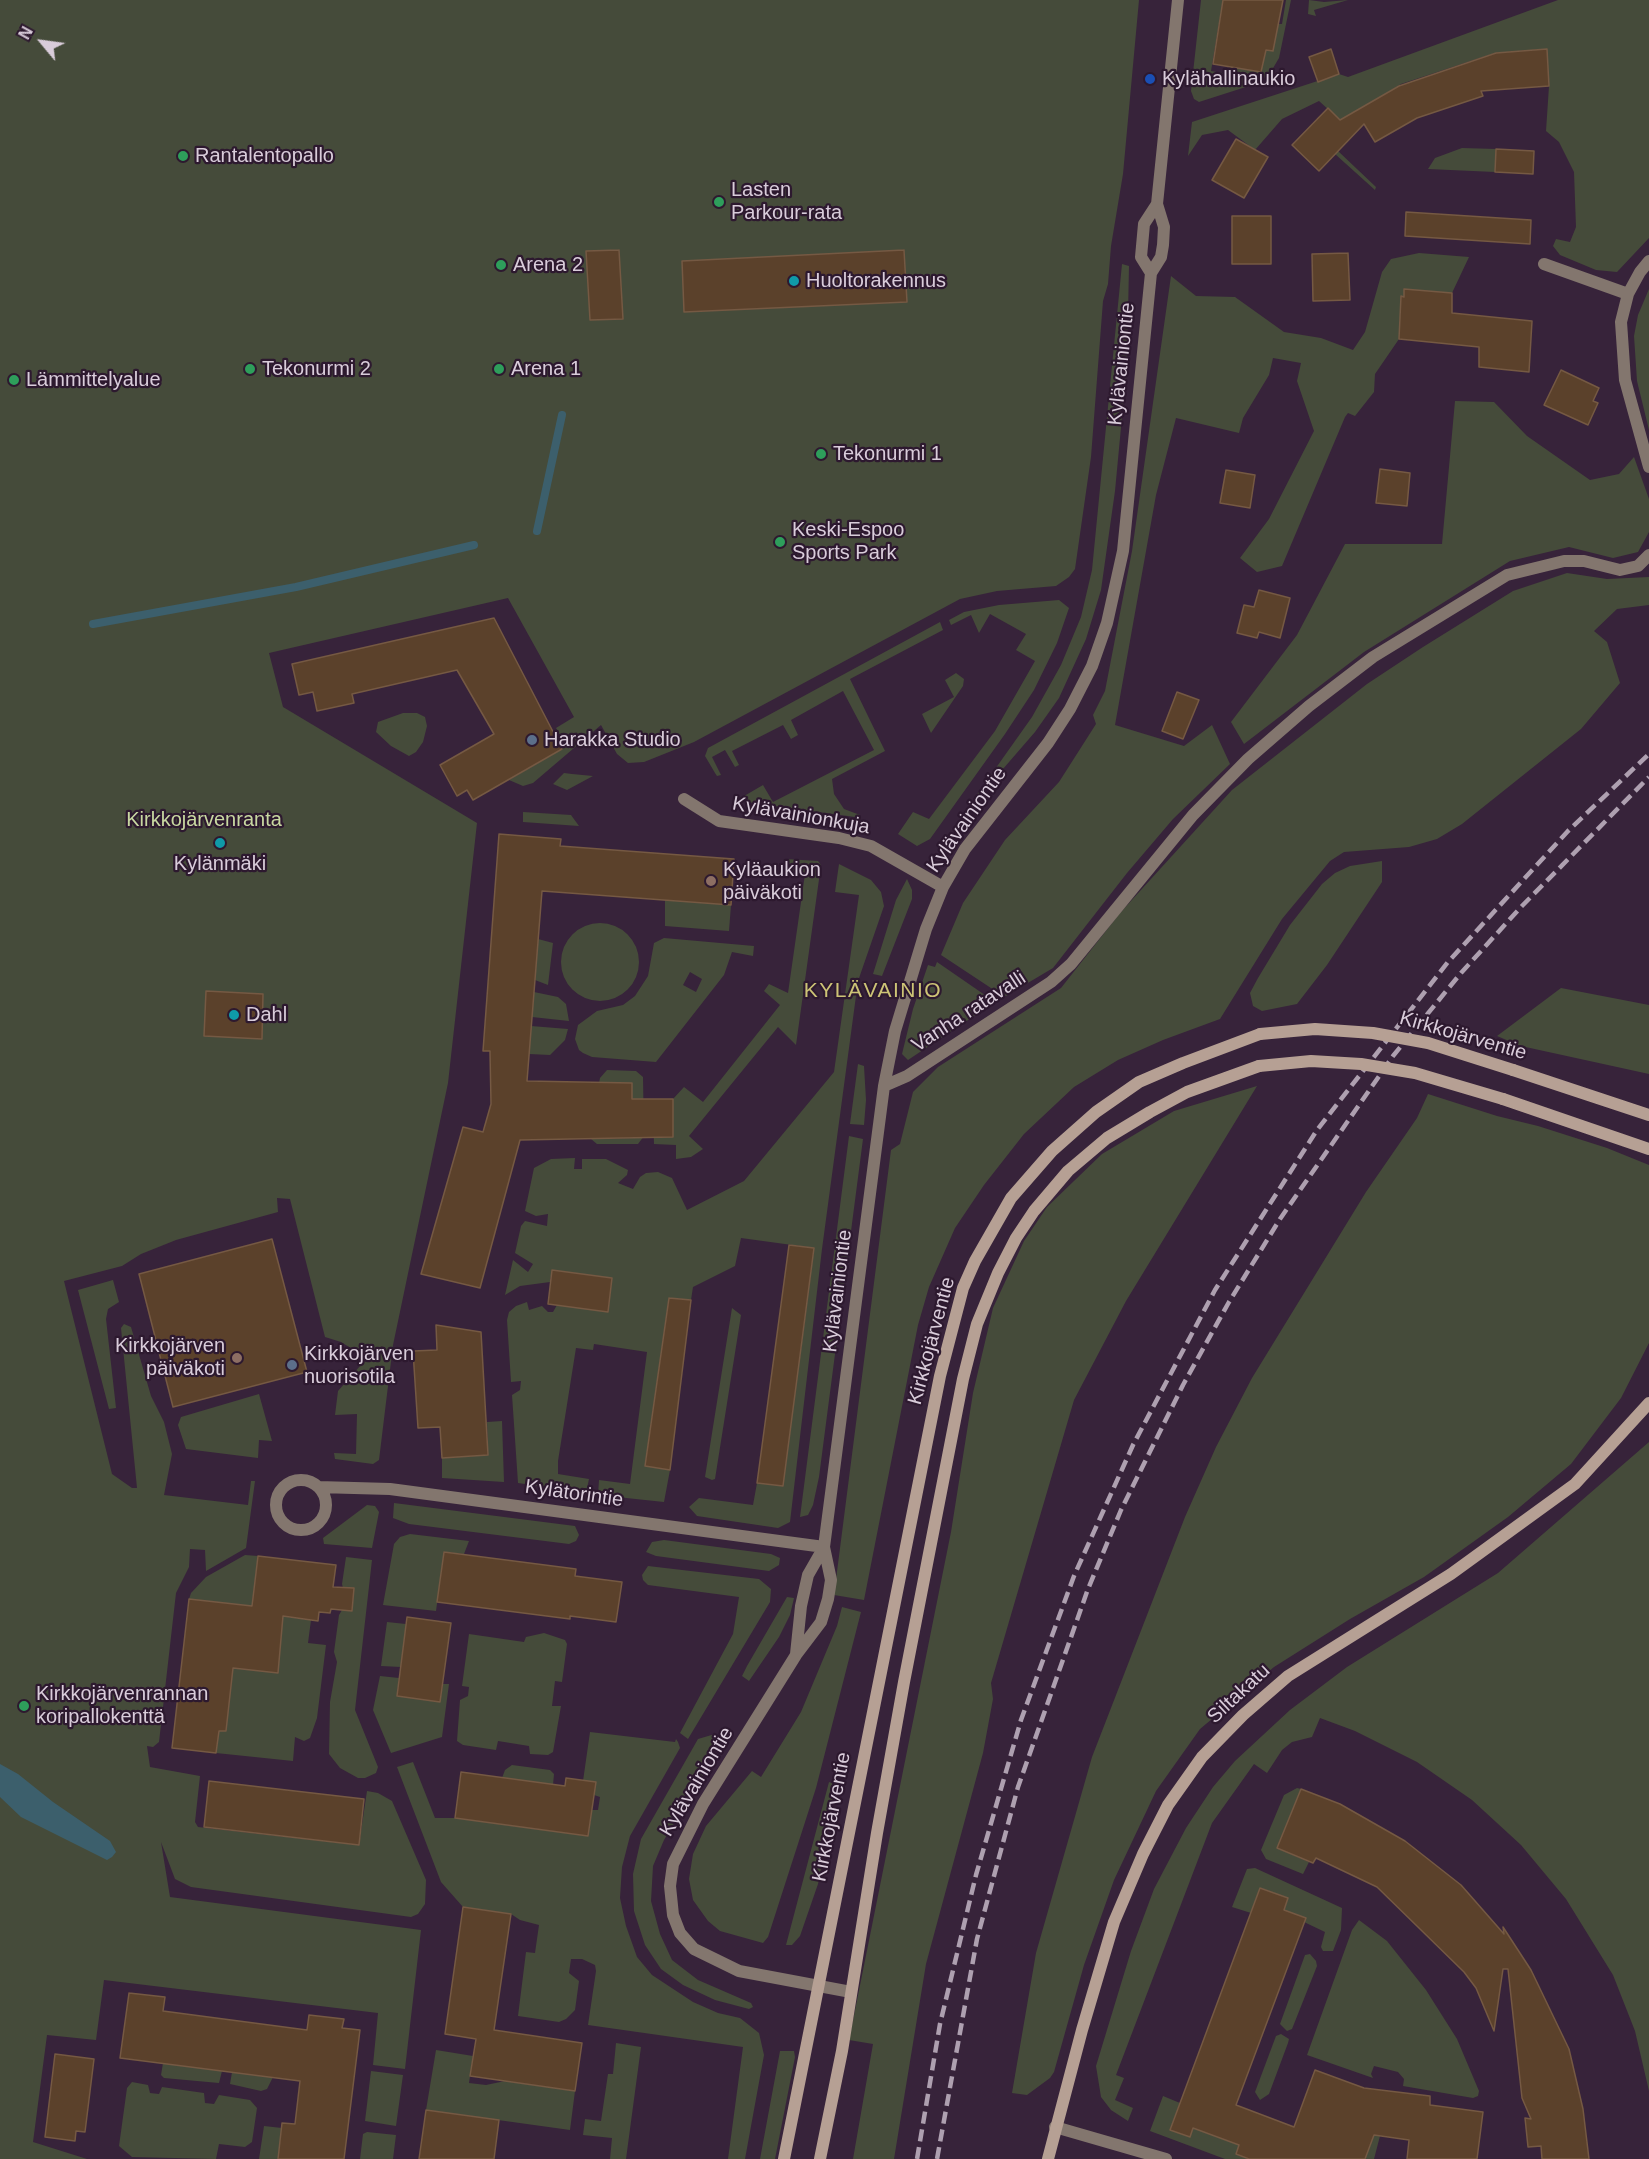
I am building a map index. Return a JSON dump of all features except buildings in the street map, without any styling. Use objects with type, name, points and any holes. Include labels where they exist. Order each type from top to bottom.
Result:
[{"type":"main road","name":"Kirkkojärventie","points":[[784,2159],[940,1376],[953,1322],[975,1261],[1011,1198],[1052,1151],[1096,1112],[1139,1082],[1260,1034],[1315,1029],[1372,1033],[1428,1043],[1649,1115]]},
{"type":"main road","name":"Kirkkojärventie","points":[[820,2159],[877,1833],[963,1379],[977,1324],[998,1273],[1034,1210],[1068,1171],[1107,1138],[1187,1092],[1259,1066],[1311,1061],[1361,1064],[1415,1073],[1503,1099],[1649,1149]]},
{"type":"main road","name":"Siltakatu","points":[[1048,2159],[1055,2127],[1114,1922],[1163,1814],[1202,1757],[1243,1715],[1288,1676],[1451,1574],[1575,1484],[1649,1403]]},
{"type":"street","name":"Kylävainiontie","points":[[851,1992],[740,1971],[694,1949],[680,1933],[673,1915],[670,1886],[679,1848],[703,1804],[796,1655],[821,1622],[828,1599],[831,1580],[824,1547],[884,1086],[894,1031],[911,974],[943,887],[965,849],[1057,730],[1092,666],[1107,622],[1123,551],[1151,273],[1161,257],[1164,236],[1164,227],[1157,204],[1178,0]]},
{"type":"street","name":"Kylävainiontie","points":[[1151,273],[1141,257],[1144,224],[1157,204]]},
{"type":"street","points":[[1649,261],[1628,294],[1621,322],[1625,380],[1649,467]]},
{"type":"street","points":[[1544,264],[1628,294]]},
{"type":"street","name":"Vanha ratavalli","points":[[884,1086],[908,1076],[1052,982],[1071,964],[1193,815],[1248,759],[1309,706],[1373,657],[1507,575],[1564,561],[1584,561],[1620,570],[1638,566],[1649,555]]},
{"type":"street","name":"Kylävainionkuja","points":[[684,799],[719,821],[839,838],[871,846],[943,887]]},
{"type":"street","name":"Kylätorintie","points":[[318,1487],[326,1501],[324,1516],[319,1523],[305,1530],[297,1530],[283,1523],[276,1501],[283,1488],[297,1480],[312,1482],[318,1487],[390,1489],[824,1547]]},
{"type":"street","name":"Kylävainiontie","points":[[796,1655],[801,1606],[808,1575],[824,1547]]},
{"type":"street","points":[[1055,2127],[1166,2159]]},
{"type":"green space","name":"Kirkkojärvenranta","points":[[0,0],[1139,0],[1123,174],[1111,246],[1108,284],[1103,301],[1091,457],[1075,569],[1069,577],[1056,586],[997,591],[960,599],[694,742],[644,762],[628,763],[617,754],[601,725],[533,783],[523,786],[509,780],[562,749],[556,737],[560,735],[556,728],[574,717],[508,598],[269,653],[283,707],[477,823],[448,1083],[393,1345],[379,1460],[373,1464],[335,1459],[334,1453],[356,1454],[357,1414],[335,1415],[338,1391],[367,1358],[341,1342],[325,1337],[290,1199],[277,1198],[278,1212],[176,1240],[141,1254],[122,1266],[64,1281],[112,1474],[132,1488],[137,1488],[121,1328],[124,1324],[131,1327],[151,1396],[164,1422],[172,1454],[164,1495],[248,1505],[251,1481],[255,1481],[246,1548],[206,1571],[205,1550],[190,1549],[189,1567],[176,1593],[159,1742],[153,1747],[147,1746],[150,1767],[200,1776],[195,1822],[198,1827],[359,1845],[367,1791],[378,1793],[392,1801],[426,1880],[425,1904],[418,1914],[411,1917],[191,1887],[175,1879],[161,1842],[170,1897],[421,1930],[405,2069],[373,2065],[378,2013],[104,1980],[96,2040],[47,2035],[33,2142],[87,2159],[0,2159]]},
{"type":"green space","points":[[1201,0],[1223,0],[1211,71],[1228,74],[1230,67],[1261,71],[1266,50],[1278,24],[1282,24],[1286,0],[1291,0],[1279,58],[1269,75],[1252,85],[1199,102],[1194,99],[1191,91]]},
{"type":"green space","points":[[1309,0],[1324,2],[1348,0],[1314,10],[1316,16],[1308,14]]},
{"type":"green space","points":[[1558,0],[1649,0],[1649,238],[1617,272],[1596,270],[1560,255],[1553,246],[1556,239],[1570,242],[1576,227],[1574,172],[1559,142],[1546,131],[1549,86],[1546,49],[1495,53],[1401,84],[1342,122],[1319,101],[1282,119],[1255,150],[1228,130],[1202,135],[1188,156],[1192,122],[1339,74],[1348,77]]},
{"type":"green space","points":[[1462,148],[1496,149],[1495,172],[1428,169],[1435,158]]},
{"type":"green space","points":[[1338,151],[1376,187],[1375,190],[1335,154]]},
{"type":"green space","points":[[1419,253],[1469,257],[1452,293],[1440,292],[1439,300],[1414,297],[1415,290],[1404,289],[1404,297],[1401,297],[1399,339],[1375,374],[1374,392],[1355,416],[1348,413],[1345,417],[1282,566],[1257,572],[1240,558],[1269,519],[1314,431],[1297,381],[1301,363],[1273,358],[1269,375],[1243,418],[1239,433],[1176,418],[1156,495],[1115,725],[1184,746],[1212,725],[1230,764],[1173,819],[1127,873],[1053,968],[1006,996],[1000,994],[941,955],[963,903],[1005,840],[1059,782],[1096,724],[1093,715],[1105,691],[1132,551],[1171,276],[1196,296],[1235,297],[1284,332],[1321,338],[1353,350],[1365,332],[1382,272],[1391,259]]},
{"type":"green space","points":[[1122,264],[1129,266],[1127,364],[1115,491],[1101,590],[1086,639],[1059,698],[1035,732],[977,799],[976,796],[1032,717],[1061,665],[1081,617],[1092,570]]},
{"type":"green space","points":[[1649,289],[1649,430],[1637,381],[1634,336],[1638,315]]},
{"type":"green space","points":[[1455,401],[1494,402],[1527,436],[1590,480],[1619,474],[1634,457],[1649,499],[1649,532],[1638,552],[1613,558],[1569,547],[1510,561],[1364,652],[1244,744],[1231,722],[1297,635],[1345,544],[1442,544]]},
{"type":"green space","points":[[1567,573],[1607,579],[1649,577],[1649,605],[1617,609],[1594,631],[1607,642],[1620,683],[1581,729],[1462,824],[1437,839],[1409,847],[1344,852],[1330,861],[1282,919],[1220,1019],[1118,1060],[1074,1087],[1024,1134],[984,1185],[955,1228],[929,1287],[918,1325],[864,1600],[834,1595],[891,1150],[900,1144],[913,1092],[938,1067],[1061,988],[1120,913],[1232,790],[1367,684],[1423,647],[1513,591]]},
{"type":"green space","points":[[1059,600],[1069,608],[1057,643],[1034,690],[930,839],[917,846],[898,834],[913,812],[929,819],[995,731],[1035,661],[1016,650],[1026,634],[990,614],[979,633],[971,615],[951,625],[949,620],[964,612],[999,605]]},
{"type":"green space","points":[[940,622],[943,630],[850,679],[885,751],[832,779],[834,794],[844,809],[860,815],[855,817],[753,803],[739,799],[763,785],[773,802],[874,750],[843,691],[791,720],[798,735],[791,739],[783,725],[732,751],[739,765],[735,767],[725,750],[712,757],[721,775],[717,776],[705,756],[708,748]]},
{"type":"green space","points":[[956,673],[964,679],[963,686],[931,733],[922,714],[954,697],[945,680]]},
{"type":"green space","points":[[403,713],[417,713],[425,717],[427,726],[423,742],[416,752],[409,756],[391,746],[376,732],[378,722]]},
{"type":"green space","points":[[564,773],[593,776],[567,790],[553,784]]},
{"type":"green space","points":[[523,812],[571,815],[579,826],[523,822]]},
{"type":"green space","points":[[786,859],[818,861],[821,865],[796,1045],[778,1027],[689,1136],[703,1149],[691,1157],[676,1159],[676,1145],[654,1144],[653,1114],[673,1114],[673,1099],[684,1087],[703,1102],[780,1005],[764,991],[769,984],[788,993],[805,874],[784,870]]},
{"type":"green space","points":[[1382,861],[1382,882],[1327,965],[1297,1004],[1262,1011],[1253,1006],[1250,993],[1258,978],[1290,925],[1322,884],[1335,873],[1350,866]]},
{"type":"green space","points":[[839,864],[871,880],[881,892],[884,906],[858,981],[822,1249],[790,1522],[778,1528],[697,1516],[689,1507],[699,1498],[753,1505],[757,1483],[783,1485],[797,1374],[772,1371],[774,1355],[800,1357],[814,1248],[741,1238],[735,1266],[693,1287],[691,1300],[669,1298],[645,1466],[670,1470],[664,1502],[598,1495],[599,1480],[630,1484],[647,1352],[594,1344],[593,1350],[576,1348],[558,1461],[558,1474],[589,1479],[586,1493],[518,1483],[512,1395],[520,1390],[521,1381],[511,1382],[507,1320],[509,1312],[516,1306],[527,1302],[529,1310],[542,1306],[548,1312],[553,1312],[557,1305],[608,1312],[612,1278],[552,1270],[550,1282],[520,1286],[505,1295],[513,1260],[528,1272],[533,1264],[515,1253],[521,1226],[525,1221],[547,1226],[548,1214],[536,1216],[525,1211],[534,1168],[551,1159],[575,1158],[574,1169],[582,1169],[582,1159],[606,1159],[628,1170],[627,1175],[618,1183],[633,1189],[640,1177],[646,1173],[658,1172],[672,1178],[687,1210],[744,1181],[834,1072],[859,895],[835,892]]},
{"type":"green space","points":[[907,879],[912,890],[912,899],[882,976],[873,974],[896,900]]},
{"type":"green space","points":[[665,900],[731,905],[729,931],[665,926]]},
{"type":"green space","points":[[600,923],[615,926],[628,934],[636,947],[639,962],[636,977],[628,990],[615,998],[600,1001],[585,998],[572,990],[564,977],[561,962],[564,947],[572,934],[585,926]]},
{"type":"green space","points":[[664,938],[754,946],[753,956],[732,952],[724,975],[656,1062],[592,1057],[583,1053],[579,1050],[575,1039],[578,1025],[597,1011],[623,1005],[635,996],[648,976],[654,943]],"holes":[[[690,972],[702,979],[696,992],[683,985]]]},
{"type":"green space","points":[[538,939],[553,943],[548,985],[535,980]]},
{"type":"green space","points":[[937,962],[995,1002],[908,1060],[902,1054],[913,1009],[928,965],[935,967]]},
{"type":"green space","points":[[1561,988],[1649,1005],[1649,1074],[1521,1046],[1497,1036]]},
{"type":"green space","points":[[534,992],[558,997],[566,1004],[569,1021],[532,1017]]},
{"type":"green space","points":[[531,1026],[568,1029],[565,1040],[550,1055],[529,1054]]},
{"type":"green space","points":[[858,1064],[864,1066],[866,1100],[864,1125],[850,1124]]},
{"type":"green space","points":[[607,1070],[636,1071],[643,1077],[644,1136],[638,1144],[597,1144],[591,1139],[632,1138],[632,1083],[599,1083]]},
{"type":"green space","points":[[1257,1086],[1126,1301],[1074,1400],[991,1683],[993,1699],[983,1753],[926,1964],[894,2159],[853,2159],[873,2044],[849,2040],[951,1532],[973,1393],[993,1308],[1024,1241],[1047,1207],[1102,1154],[1174,1111]]},
{"type":"green space","points":[[1428,1094],[1607,1148],[1649,1165],[1649,1343],[1621,1398],[1571,1464],[1508,1517],[1424,1577],[1350,1619],[1274,1667],[1200,1729],[1156,1791],[1114,1880],[1084,1965],[1054,2072],[1050,2078],[1027,2095],[1012,2093],[1036,1953],[1092,1757],[1185,1517],[1216,1447],[1252,1378],[1366,1192],[1417,1118]]},
{"type":"green space","points":[[849,1136],[863,1139],[819,1477],[813,1505],[808,1515],[800,1517]]},
{"type":"green space","points":[[113,1280],[119,1302],[108,1309],[106,1319],[116,1408],[109,1409],[78,1290]]},
{"type":"green space","points":[[732,1308],[741,1315],[715,1479],[712,1480],[705,1477]]},
{"type":"green space","points":[[259,1394],[272,1441],[259,1440],[258,1458],[186,1449],[178,1425],[181,1417]]},
{"type":"green space","points":[[502,1421],[504,1482],[442,1478],[442,1458],[488,1455],[487,1422]]},
{"type":"green space","points":[[1649,1442],[1649,2091],[1635,2031],[1613,1975],[1566,1899],[1521,1845],[1472,1800],[1417,1762],[1355,1731],[1320,1718],[1312,1737],[1292,1742],[1282,1750],[1267,1773],[1254,1764],[1212,1823],[1116,2075],[1124,2078],[1115,2100],[1133,2108],[1128,2121],[1111,2110],[1101,2097],[1096,2066],[1131,1951],[1154,1889],[1186,1828],[1213,1787],[1235,1761],[1290,1710],[1347,1667],[1498,1573]]},
{"type":"green space","points":[[394,1503],[575,1526],[579,1535],[576,1541],[569,1544],[409,1524],[393,1518]]},
{"type":"green space","points":[[367,1505],[375,1506],[379,1512],[372,1548],[324,1544],[323,1538]]},
{"type":"green space","points":[[410,1534],[469,1541],[464,1554],[444,1552],[436,1611],[383,1605],[394,1544],[400,1537]]},
{"type":"green space","points":[[664,1540],[771,1554],[780,1558],[779,1565],[769,1571],[656,1556],[646,1552],[652,1542]]},
{"type":"green space","points":[[245,1555],[258,1556],[252,1604],[258,1613],[311,1620],[308,1643],[326,1645],[317,1718],[310,1738],[304,1741],[295,1737],[293,1761],[216,1753],[219,1731],[226,1731],[233,1604],[189,1599],[191,1593],[206,1577]]},
{"type":"green space","points":[[346,1557],[372,1560],[355,1710],[378,1767],[376,1773],[365,1778],[358,1778],[340,1768],[329,1754],[330,1702],[337,1662],[334,1652],[339,1615],[342,1610],[352,1611],[354,1589],[343,1588],[342,1584]]},
{"type":"green space","points":[[648,1566],[759,1579],[771,1589],[770,1602],[688,1739],[680,1733],[733,1634],[739,1597],[648,1585],[642,1575]]},
{"type":"green space","points":[[787,1597],[794,1598],[790,1615],[779,1637],[749,1681],[742,1676]]},
{"type":"green space","points":[[842,1607],[861,1612],[816,1788],[768,1937],[763,1943],[720,1931],[708,1921],[693,1900],[689,1879],[693,1854],[706,1826],[752,1771],[761,1777],[801,1712],[837,1626]]},
{"type":"green space","points":[[387,1622],[406,1624],[401,1667],[381,1666]]},
{"type":"green space","points":[[544,1633],[565,1640],[567,1644],[562,1682],[555,1681],[552,1706],[561,1706],[553,1752],[548,1755],[530,1754],[529,1746],[498,1741],[496,1750],[463,1745],[457,1741],[460,1700],[468,1696],[469,1687],[462,1686],[469,1634],[524,1642],[526,1637]]},
{"type":"green space","points":[[380,1676],[399,1678],[397,1696],[440,1701],[443,1684],[449,1684],[442,1737],[391,1753],[373,1710]]},
{"type":"green space","points":[[590,1732],[675,1742],[676,1739],[678,1742],[680,1748],[630,1836],[622,1867],[620,1898],[626,1926],[637,1957],[652,1975],[693,2002],[718,2013],[740,2018],[759,2033],[764,2055],[745,2159],[728,2159],[743,2047],[588,2025],[596,1971],[595,1965],[582,1959],[571,1959],[569,1973],[579,1981],[575,2010],[566,2019],[559,2022],[518,2016],[526,1952],[535,1953],[539,1925],[520,1920],[511,1914],[463,1907],[441,1882],[397,1767],[413,1762],[435,1818],[455,1818],[588,1836],[592,1810],[598,1810],[600,1797],[594,1795],[583,1781]]},
{"type":"green space","points":[[715,1734],[704,1774],[664,1840],[653,1866],[651,1901],[660,1934],[672,1960],[698,1980],[751,2003],[753,2007],[749,2009],[715,2000],[683,1985],[661,1969],[645,1945],[634,1911],[633,1874],[641,1839],[698,1739]]},
{"type":"green space","points":[[512,1765],[550,1770],[554,1774],[553,1785],[502,1778],[505,1770]]},
{"type":"green space","points":[[829,1782],[837,1785],[818,1884],[800,1936],[792,1945],[786,1945]]},
{"type":"green space","points":[[1297,1788],[1301,1789],[1277,1848],[1309,1862],[1303,1874],[1266,1859],[1261,1850],[1284,1795]]},
{"type":"green space","points":[[1255,1868],[1342,1908],[1341,1930],[1333,1951],[1323,1951],[1321,1947],[1325,1932],[1304,1922],[1305,1918],[1284,1910],[1288,1898],[1261,1888],[1251,1913],[1232,1907],[1247,1869]]},
{"type":"green space","points":[[1359,1920],[1387,1941],[1426,1990],[1457,2039],[1479,2091],[1478,2096],[1473,2098],[1403,2086],[1404,2079],[1398,2072],[1374,2066],[1371,2074],[1373,2078],[1307,2055],[1352,1930]]},
{"type":"green space","points":[[1310,1954],[1317,1966],[1292,2029],[1287,2031],[1280,2024],[1305,1955]]},
{"type":"green space","points":[[1281,2034],[1289,2039],[1288,2043],[1269,2094],[1260,2100],[1255,2092],[1276,2036]]},
{"type":"green space","points":[[616,2043],[641,2047],[626,2159],[610,2159],[612,2138],[583,2135],[585,2119],[601,2121],[608,2074],[613,2074]]},
{"type":"green space","points":[[436,2050],[473,2056],[469,2083],[486,2085],[505,2081],[575,2091],[570,2130],[426,2110]]},
{"type":"green space","points":[[780,2051],[794,2051],[795,2057],[775,2159],[760,2159]]},
{"type":"green space","points":[[163,2063],[222,2071],[219,2083],[164,2078],[161,2075]]},
{"type":"green space","points":[[371,2071],[403,2075],[396,2126],[365,2121]]},
{"type":"green space","points":[[232,2072],[274,2075],[267,2089],[261,2091],[230,2084]]},
{"type":"green space","points":[[132,2082],[148,2085],[150,2093],[159,2094],[162,2087],[204,2093],[205,2103],[214,2104],[219,2095],[250,2100],[257,2108],[252,2142],[245,2147],[219,2144],[216,2159],[132,2157],[119,2146],[127,2088]]},
{"type":"green space","points":[[1163,2096],[1180,2103],[1170,2130],[1190,2137],[1193,2128],[1239,2145],[1236,2154],[1249,2159],[1225,2159],[1150,2131]]},
{"type":"green space","points":[[264,2126],[282,2128],[278,2159],[259,2159]]},
{"type":"green space","points":[[367,2132],[396,2135],[393,2159],[360,2159],[363,2134]]},
{"type":"green space","points":[[1374,2135],[1380,2136],[1374,2159],[1365,2159]]},
{"type":"water","points":[[0,1764],[18,1774],[53,1802],[110,1841],[116,1852],[107,1860],[21,1817],[0,1797]]},
{"type":"waterway","points":[[537,531],[562,415]]},
{"type":"waterway","points":[[93,624],[296,587],[474,545]]},
{"type":"railway","points":[[917,2159],[940,2024],[976,1875],[1021,1720],[1074,1576],[1133,1445],[1215,1290],[1317,1130],[1448,962],[1568,831],[1649,754]]},
{"type":"railway","points":[[937,2159],[977,1939],[1018,1787],[1088,1589],[1121,1510],[1183,1385],[1229,1302],[1280,1219],[1393,1056],[1461,973],[1521,907],[1649,777]]},
{"type":"place","name":"Kylähallinaukio","points":[[1150,79]]},
{"type":"place","name":"Rantalentopallo","points":[[183,156]]},
{"type":"place","name":"Lasten Parkour-rata","points":[[719,202]]},
{"type":"place","name":"Arena 2","points":[[501,265]]},
{"type":"place","name":"Huoltorakennus","points":[[794,281]]},
{"type":"place","name":"Tekonurmi 2","points":[[250,369]]},
{"type":"place","name":"Arena 1","points":[[499,369]]},
{"type":"place","name":"Lämmittelyalue","points":[[14,380]]},
{"type":"place","name":"Tekonurmi 1","points":[[821,454]]},
{"type":"place","name":"Keski-Espoo Sports Park","points":[[780,542]]},
{"type":"place","name":"Harakka Studio","points":[[532,740]]},
{"type":"place","name":"Kylänmäki","points":[[220,843]]},
{"type":"place","name":"Kyläaukion päiväkoti","points":[[711,881]]},
{"type":"place","name":"Dahl","points":[[234,1015]]},
{"type":"place","name":"Kirkkojärven päiväkoti","points":[[237,1358]]},
{"type":"place","name":"Kirkkojärven nuorisotila","points":[[292,1365]]},
{"type":"place","name":"Kirkkojärvenrannan koripallokenttä","points":[[24,1706]]},
{"type":"district","name":"KYLÄVAINIO","points":[[873,991]]}]
